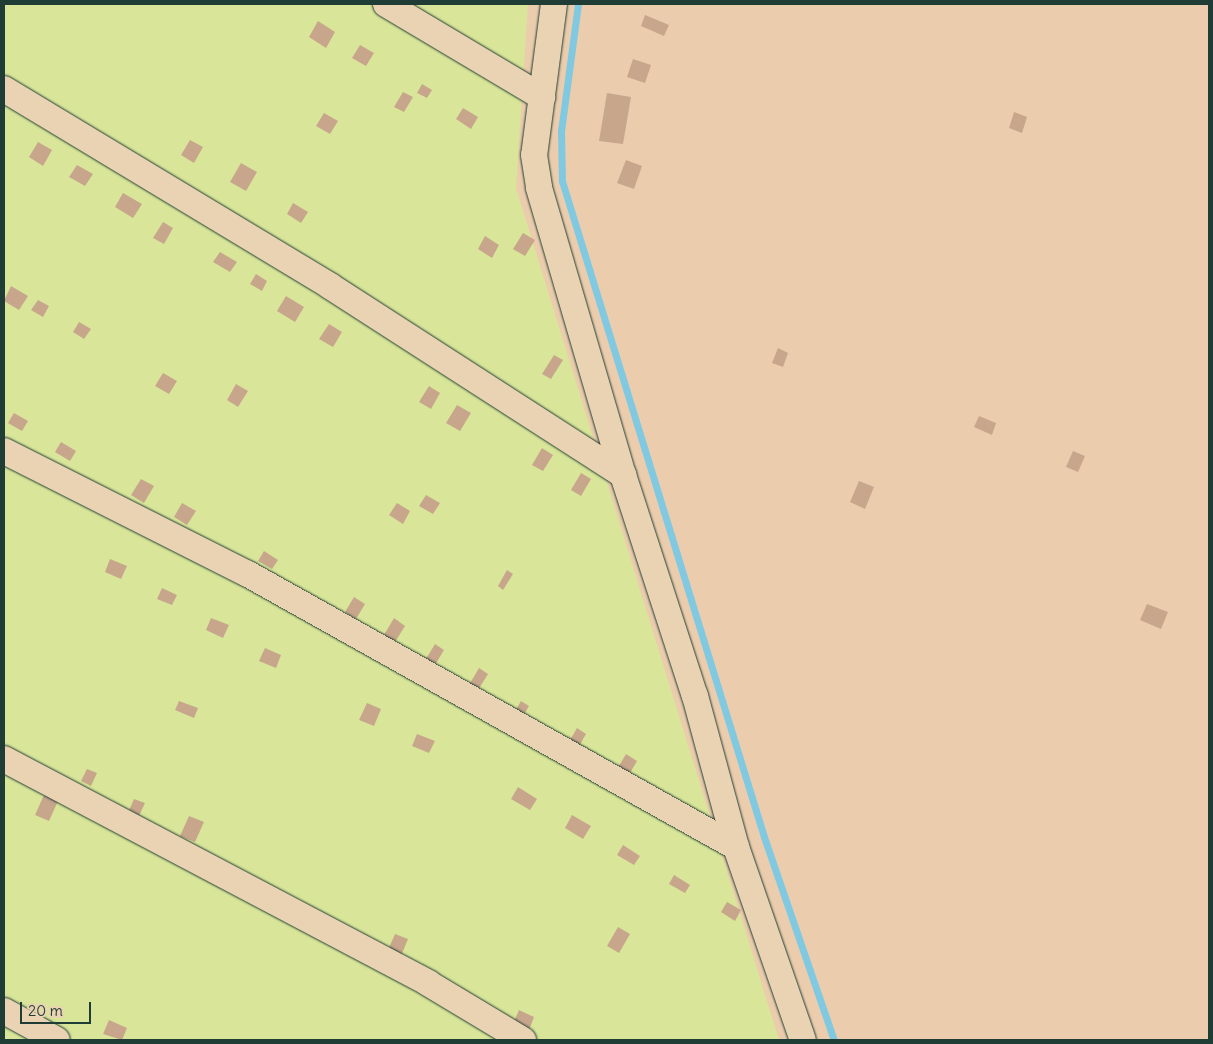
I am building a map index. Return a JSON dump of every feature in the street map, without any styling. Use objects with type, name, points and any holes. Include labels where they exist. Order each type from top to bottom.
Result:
[{"type":"street","points":[[386,4],[542,97]]},
{"type":"street","points":[[554,4],[534,155],[539,188],[623,475],[695,696],[736,847],[803,1040]]},
{"type":"street","points":[[4,88],[330,286],[623,475]]},
{"type":"street","points":[[4,451],[248,574],[736,847]]},
{"type":"street","points":[[4,759],[428,983],[524,1040]]},
{"type":"street","points":[[4,1011],[57,1040]]},
{"type":"green space","points":[[4,4],[528,4],[516,188],[779,1040],[4,1040]]},
{"type":"building","points":[[645,15],[669,25],[664,36],[641,26]]},
{"type":"building","points":[[318,21],[335,32],[326,48],[309,37]]},
{"type":"building","points":[[360,45],[374,53],[366,66],[352,58]]},
{"type":"building","points":[[633,59],[651,65],[645,83],[627,77]]},
{"type":"building","points":[[422,84],[432,90],[427,98],[417,93]]},
{"type":"building","points":[[403,92],[413,97],[404,112],[394,107]]},
{"type":"building","points":[[607,93],[631,97],[623,144],[599,141]]},
{"type":"building","points":[[463,108],[478,117],[471,129],[456,119]]},
{"type":"building","points":[[1014,112],[1027,117],[1022,133],[1009,128]]},
{"type":"building","points":[[324,113],[338,121],[330,134],[316,126]]},
{"type":"building","points":[[190,140],[203,147],[194,163],[181,155]]},
{"type":"building","points":[[38,142],[52,150],[43,166],[29,157]]},
{"type":"building","points":[[626,160],[642,166],[634,189],[617,183]]},
{"type":"building","points":[[241,163],[257,172],[246,191],[230,182]]},
{"type":"building","points":[[77,165],[93,174],[85,186],[69,177]]},
{"type":"building","points":[[123,193],[142,204],[133,218],[115,207]]},
{"type":"building","points":[[293,203],[308,212],[301,223],[287,214]]},
{"type":"building","points":[[163,222],[173,228],[164,244],[153,238]]},
{"type":"building","points":[[523,233],[535,240],[525,256],[513,249]]},
{"type":"building","points":[[485,236],[499,245],[492,258],[478,249]]},
{"type":"building","points":[[220,252],[237,262],[230,272],[213,262]]},
{"type":"building","points":[[256,274],[267,281],[262,291],[250,284]]},
{"type":"building","points":[[11,286],[28,296],[19,310],[4,301]]},
{"type":"building","points":[[286,296],[304,307],[295,322],[277,311]]},
{"type":"building","points":[[38,300],[49,306],[43,317],[31,310]]},
{"type":"building","points":[[79,322],[91,329],[84,339],[73,332]]},
{"type":"building","points":[[329,324],[342,332],[333,347],[319,339]]},
{"type":"building","points":[[778,348],[788,353],[783,367],[772,363]]},
{"type":"building","points":[[554,355],[563,360],[551,379],[542,374]]},
{"type":"building","points":[[163,373],[177,381],[169,394],[155,386]]},
{"type":"building","points":[[236,384],[248,391],[238,407],[227,400]]},
{"type":"building","points":[[429,386],[440,393],[431,409],[419,402]]},
{"type":"building","points":[[457,405],[471,413],[460,431],[446,423]]},
{"type":"building","points":[[14,413],[28,421],[22,431],[8,423]]},
{"type":"building","points":[[979,416],[996,423],[992,435],[974,427]]},
{"type":"building","points":[[61,442],[76,451],[70,461],[55,452]]},
{"type":"building","points":[[542,448],[553,455],[543,471],[532,465]]},
{"type":"building","points":[[1073,451],[1085,456],[1078,472],[1066,467]]},
{"type":"building","points":[[581,473],[591,479],[581,496],[571,490]]},
{"type":"building","points":[[141,479],[154,486],[144,503],[131,495]]},
{"type":"building","points":[[859,481],[874,487],[865,509],[850,502]]},
{"type":"building","points":[[426,495],[440,503],[433,514],[419,506]]},
{"type":"building","points":[[182,503],[196,511],[187,525],[174,517]]},
{"type":"building","points":[[397,503],[410,511],[403,524],[389,515]]},
{"type":"building","points":[[264,551],[278,560],[272,569],[258,561]]},
{"type":"building","points":[[110,559],[127,566],[121,579],[105,572]]},
{"type":"building","points":[[507,570],[513,574],[503,590],[498,586]]},
{"type":"building","points":[[162,588],[177,595],[172,605],[157,599]]},
{"type":"building","points":[[354,597],[365,604],[356,619],[345,612]]},
{"type":"building","points":[[1147,604],[1168,612],[1161,629],[1140,620]]},
{"type":"building","points":[[211,618],[229,625],[223,638],[206,630]]},
{"type":"building","points":[[394,618],[405,626],[395,642],[384,635]]},
{"type":"building","points":[[435,644],[444,650],[435,665],[426,659]]},
{"type":"building","points":[[265,648],[281,655],[276,668],[259,661]]},
{"type":"building","points":[[479,668],[488,674],[478,690],[469,685]]},
{"type":"building","points":[[179,701],[198,708],[194,718],[175,710]]},
{"type":"building","points":[[521,701],[529,706],[522,718],[514,713]]},
{"type":"building","points":[[367,703],[381,709],[374,726],[359,720]]},
{"type":"building","points":[[577,728],[586,734],[578,748],[569,742]]},
{"type":"building","points":[[417,734],[435,741],[429,753],[412,746]]},
{"type":"building","points":[[626,754],[637,761],[627,778],[616,771]]},
{"type":"building","points":[[87,769],[97,773],[91,786],[81,781]]},
{"type":"building","points":[[518,787],[537,799],[530,810],[511,799]]},
{"type":"building","points":[[44,795],[58,801],[49,821],[35,815]]},
{"type":"building","points":[[134,799],[145,803],[138,818],[128,813]]},
{"type":"building","points":[[572,815],[591,826],[583,839],[565,828]]},
{"type":"building","points":[[189,816],[204,822],[195,842],[180,836]]},
{"type":"building","points":[[623,845],[640,856],[634,865],[617,855]]},
{"type":"building","points":[[674,875],[690,885],[685,893],[669,884]]},
{"type":"building","points":[[727,902],[741,910],[735,921],[721,912]]},
{"type":"building","points":[[618,927],[630,934],[619,953],[607,946]]},
{"type":"building","points":[[395,934],[408,939],[401,956],[388,950]]},
{"type":"building","points":[[519,1010],[534,1017],[529,1030],[513,1024]]},
{"type":"building","points":[[109,1020],[127,1028],[122,1040],[103,1034]]},
{"type":"waterway","points":[[578,4],[561,131],[562,181],[764,837],[834,1040]]}]
